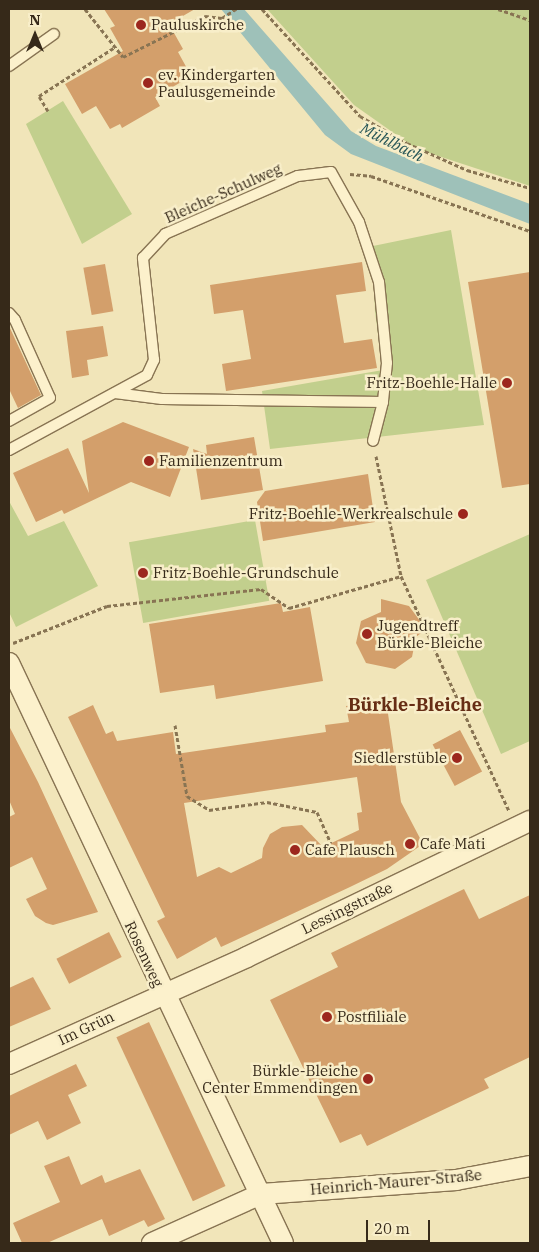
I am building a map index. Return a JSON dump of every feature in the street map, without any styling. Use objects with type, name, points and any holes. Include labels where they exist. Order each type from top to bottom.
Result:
[{"type":"street","name":"Rosenweg","points":[[9,663],[162,992],[262,1194],[283,1243]]},
{"type":"street","name":"Lessingstraße","points":[[162,992],[247,956],[523,824]]},
{"type":"street","name":"Im Grün","points":[[9,1064],[162,992]]},
{"type":"street","name":"Heinrich-Maurer-Straße","points":[[152,1243],[262,1194],[456,1180],[530,1166]]},
{"type":"lane","points":[[9,66],[54,34]]},
{"type":"lane","points":[[331,172],[359,222],[380,282],[386,364],[383,402],[373,441]]},
{"type":"lane","name":"Bleiche-Schulweg","points":[[9,450],[148,375],[154,360],[144,258],[165,234],[298,176],[331,172]]},
{"type":"lane","points":[[9,313],[15,320],[50,398],[9,421]]},
{"type":"lane","points":[[114,393],[162,399],[383,402]]},
{"type":"path","points":[[85,9],[123,57],[205,16],[222,18],[236,9]]},
{"type":"path","points":[[262,9],[360,116],[407,143],[467,170],[530,188]]},
{"type":"path","points":[[498,9],[530,20]]},
{"type":"path","points":[[48,111],[39,96],[115,47]]},
{"type":"path","points":[[331,172],[371,176],[530,231]]},
{"type":"path","points":[[373,441],[401,576],[523,824]]},
{"type":"path","points":[[9,644],[107,606],[261,589],[289,608],[401,576]]},
{"type":"path","points":[[175,725],[187,796],[209,810],[267,802],[317,812],[331,844]]},
{"type":"green space","points":[[267,9],[530,9],[530,186],[417,149],[354,105]]},
{"type":"green space","points":[[63,101],[132,214],[82,244],[26,124]]},
{"type":"green space","points":[[451,230],[484,425],[270,449],[262,391],[383,370],[375,312],[373,246]]},
{"type":"green space","points":[[9,501],[28,536],[64,521],[98,586],[16,627],[9,612]]},
{"type":"green space","points":[[255,520],[269,601],[143,623],[129,542]]},
{"type":"green space","points":[[530,534],[530,741],[501,754],[426,580]]},
{"type":"water","points":[[221,9],[244,9],[351,131],[376,146],[530,204],[530,224],[351,154],[325,135]]},
{"type":"building","points":[[104,9],[195,9],[169,24],[183,49],[178,52],[189,72],[181,77],[183,81],[155,97],[160,106],[122,128],[120,124],[110,129],[96,106],[82,114],[65,84],[123,51],[110,28],[115,26]]},
{"type":"building","points":[[362,262],[366,291],[336,295],[344,343],[372,339],[377,368],[226,391],[222,364],[251,359],[243,310],[214,314],[210,285]]},
{"type":"building","points":[[105,264],[113,311],[92,315],[83,268]]},
{"type":"building","name":"Fritz-Boehle-Halle","points":[[530,272],[530,484],[502,488],[468,282]]},
{"type":"building","points":[[9,326],[41,395],[18,408],[9,389]]},
{"type":"building","points":[[103,326],[108,356],[87,360],[89,375],[72,378],[66,331]]},
{"type":"building","name":"Familienzentrum","points":[[123,422],[189,447],[170,497],[131,482],[64,514],[62,510],[36,522],[13,473],[68,448],[89,493],[82,441]]},
{"type":"building","points":[[254,437],[263,490],[201,500],[193,449],[207,454],[206,445]]},
{"type":"building","points":[[368,474],[375,522],[263,541],[257,502],[265,491]]},
{"type":"building","name":"Jugendtreff Bürkle-Bleiche","points":[[381,599],[409,606],[426,629],[416,637],[412,657],[395,669],[366,663],[356,643],[361,621],[381,612]]},
{"type":"building","name":"Fritz-Boehle-Grundschule","points":[[281,603],[283,612],[310,607],[323,681],[216,699],[214,685],[160,693],[149,624]]},
{"type":"building","points":[[386,700],[401,802],[423,844],[387,869],[350,887],[221,947],[216,937],[177,959],[157,921],[165,917],[68,717],[93,705],[106,734],[113,731],[117,741],[173,732],[176,754],[326,732],[325,725],[349,722],[346,706]],"holes":[[[357,777],[362,812],[357,813],[359,830],[323,847],[302,825],[282,827],[270,834],[263,848],[262,858],[231,873],[219,867],[197,877],[184,803]]]},
{"type":"building","points":[[9,726],[38,782],[98,912],[53,925],[46,923],[35,916],[26,899],[47,889],[32,857],[9,868],[9,817],[15,814],[9,800]]},
{"type":"building","name":"Siedlerstüble","points":[[460,730],[482,771],[455,786],[433,745]]},
{"type":"building","points":[[464,889],[479,919],[530,895],[530,1057],[484,1079],[489,1088],[367,1146],[361,1134],[340,1143],[270,1000],[338,967],[331,953]]},
{"type":"building","points":[[109,932],[122,957],[69,984],[56,959]]},
{"type":"building","points":[[33,977],[51,1009],[9,1027],[9,988]]},
{"type":"building","points":[[149,1022],[225,1186],[193,1201],[116,1037]]},
{"type":"building","points":[[76,1064],[87,1086],[68,1095],[81,1123],[47,1140],[38,1121],[9,1135],[9,1096]]},
{"type":"building","points":[[69,1156],[81,1185],[102,1175],[105,1183],[140,1169],[165,1219],[148,1227],[144,1220],[109,1236],[102,1219],[47,1243],[22,1243],[13,1223],[60,1202],[44,1166]]},
{"type":"place","name":"Pauluskirche","points":[[141,25]]},
{"type":"place","name":"ev. Kindergarten Paulusgemeinde","points":[[148,83]]},
{"type":"place","name":"Fritz-Boehle-Halle","points":[[507,383]]},
{"type":"place","name":"Familienzentrum","points":[[149,461]]},
{"type":"place","name":"Fritz-Boehle-Werkrealschule","points":[[463,514]]},
{"type":"place","name":"Fritz-Boehle-Grundschule","points":[[143,573]]},
{"type":"place","name":"Jugendtreff Bürkle-Bleiche","points":[[367,634]]},
{"type":"place","name":"Siedlerstüble","points":[[457,758]]},
{"type":"place","name":"Cafe Mati","points":[[410,844]]},
{"type":"place","name":"Cafe Plausch","points":[[295,850]]},
{"type":"place","name":"Postfiliale","points":[[327,1017]]},
{"type":"place","name":"Bürkle-Bleiche Center Emmendingen","points":[[368,1079]]},
{"type":"district","name":"Bürkle-Bleiche","points":[[415,705]]},
{"type":"water label","name":"Mühlbach","points":[[392,142]]}]
